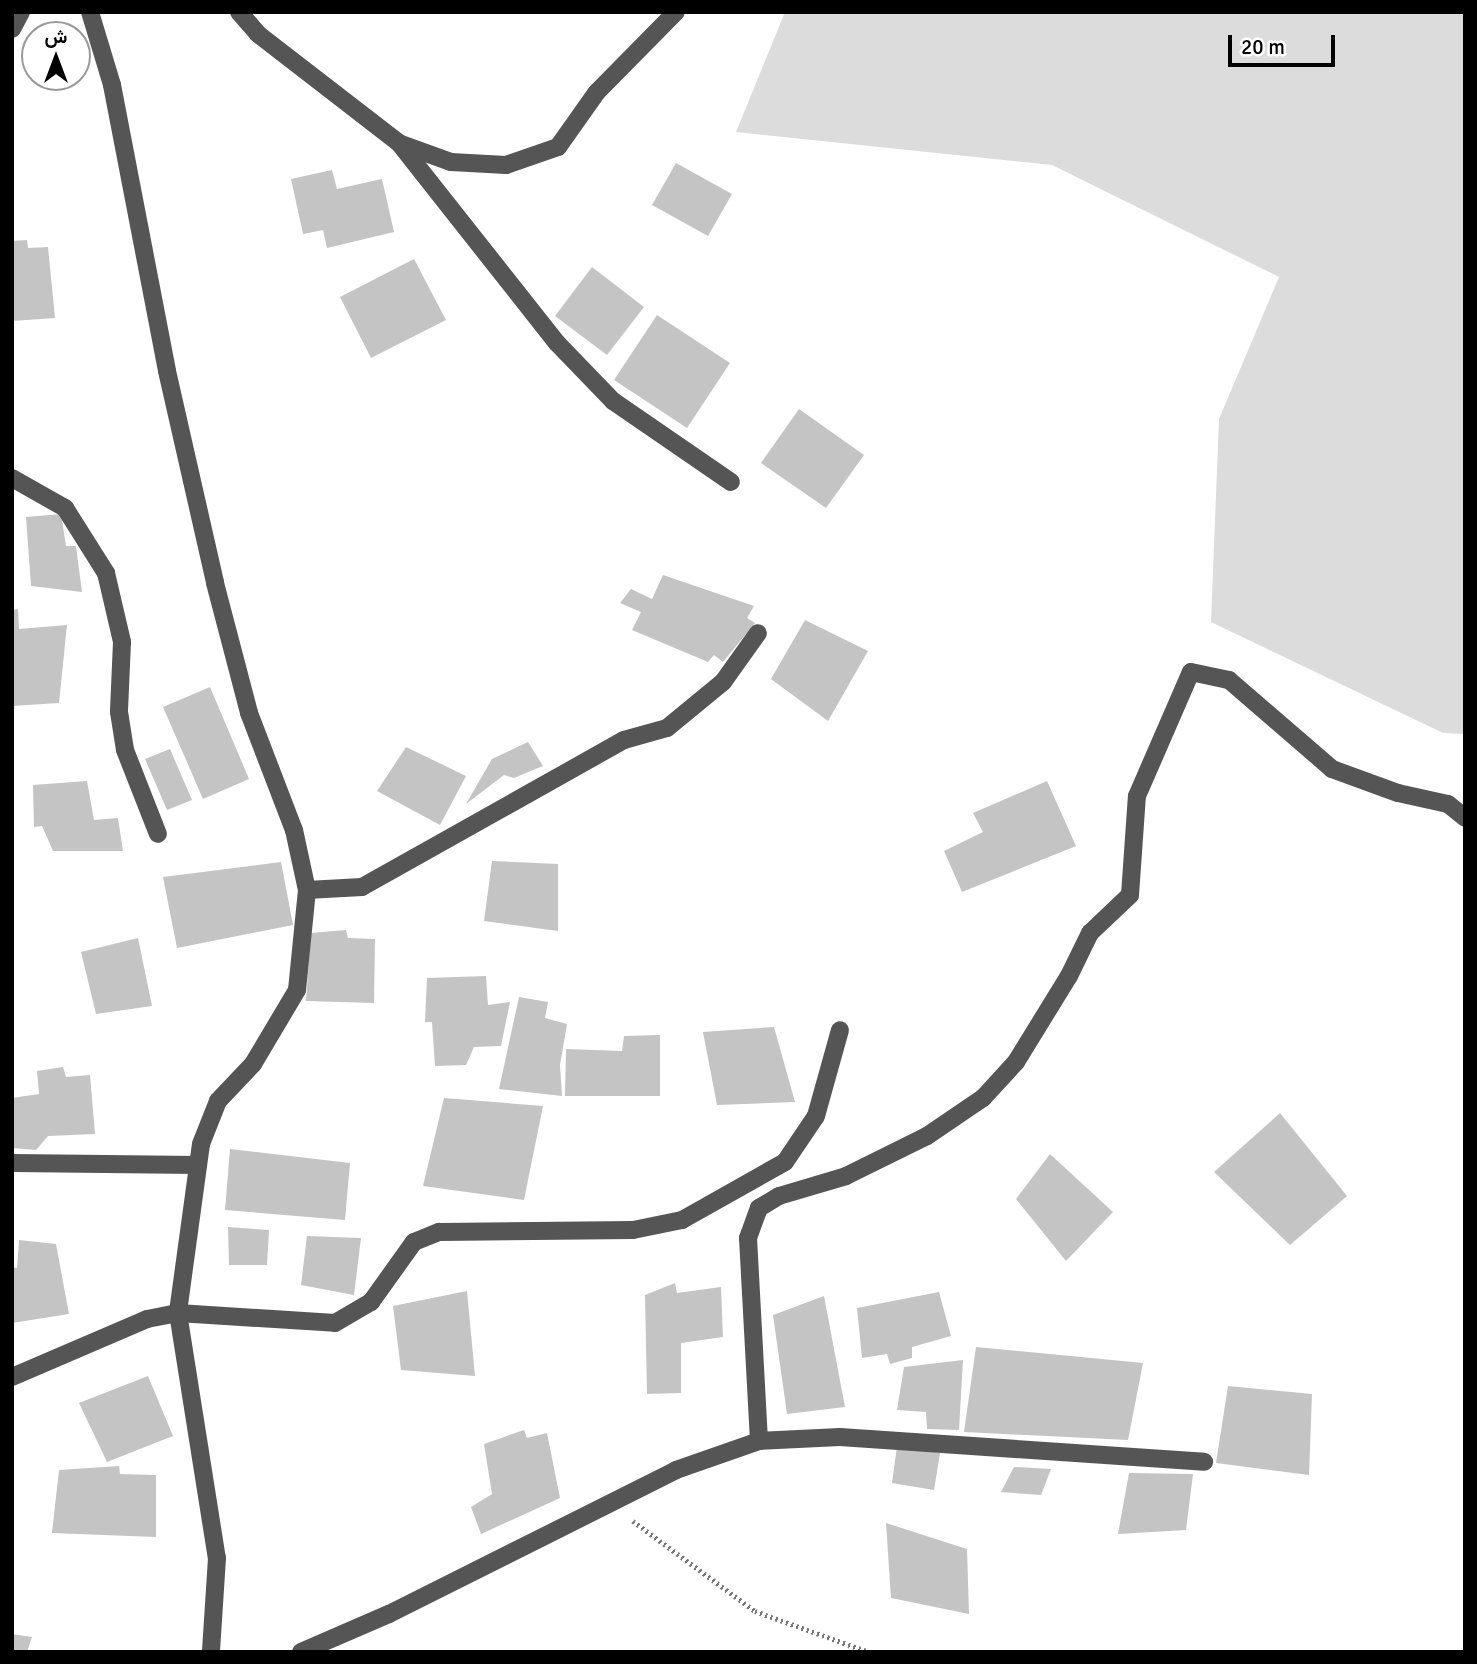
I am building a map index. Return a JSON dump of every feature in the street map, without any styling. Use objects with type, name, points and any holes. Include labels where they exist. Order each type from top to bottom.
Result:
[{"type":"street","points":[[12,29],[21,12]]},
{"type":"street","points":[[90,12],[112,85],[167,371],[215,583],[250,713],[294,830],[307,890],[297,989],[253,1064],[218,1101],[201,1144],[178,1313],[217,1558],[211,1652]]},
{"type":"street","points":[[239,12],[258,34],[399,143],[557,343],[604,392],[685,455],[731,482]]},
{"type":"street","points":[[399,143],[451,162],[506,165],[558,147],[597,92],[676,12]]},
{"type":"street","points":[[12,478],[65,508],[106,573],[122,642],[119,712],[125,750],[158,834]]},
{"type":"street","points":[[307,890],[362,887],[624,740],[667,728],[723,682],[758,633]]},
{"type":"street","points":[[759,1441],[748,1238],[759,1208],[779,1196],[846,1176],[927,1136],[983,1098],[1016,1062],[1069,976],[1090,933],[1130,895],[1138,796],[1191,672],[1229,680],[1332,769],[1398,793],[1448,804],[1465,818]]},
{"type":"street","points":[[12,1377],[147,1319],[178,1313],[335,1323],[371,1302],[414,1242],[439,1232],[633,1230],[682,1220],[785,1162],[816,1116],[840,1030]]},
{"type":"street","points":[[12,1163],[198,1165]]},
{"type":"street","points":[[302,1652],[390,1614],[607,1502],[676,1470],[759,1441],[866,1438],[1203,1462]]},
{"type":"path","points":[[607,1502],[755,1611],[869,1652]]},
{"type":"shaded area","points":[[785,12],[1465,12],[1465,734],[1443,733],[1211,622],[1219,419],[1279,277],[1052,165],[736,132]]},
{"type":"building","points":[[676,163],[732,194],[708,236],[652,205]]},
{"type":"building","points":[[332,170],[337,189],[382,179],[394,232],[327,248],[323,230],[303,234],[291,179]]},
{"type":"building","points":[[27,240],[28,248],[48,247],[55,318],[12,321],[12,241]]},
{"type":"building","points":[[414,259],[446,320],[371,358],[340,297]]},
{"type":"building","points":[[592,267],[644,307],[607,355],[555,316]]},
{"type":"building","points":[[657,315],[730,363],[687,428],[614,380]]},
{"type":"building","points":[[799,409],[864,455],[826,508],[761,463]]},
{"type":"building","points":[[61,514],[66,546],[76,546],[82,592],[31,586],[26,517]]},
{"type":"building","points":[[663,575],[754,606],[747,618],[755,623],[723,662],[714,655],[708,662],[632,630],[641,612],[620,603],[631,589],[652,599]]},
{"type":"building","points":[[18,609],[19,629],[67,625],[59,703],[12,706],[12,610]]},
{"type":"building","points":[[805,620],[868,651],[828,721],[771,679]]},
{"type":"building","points":[[210,687],[249,779],[203,799],[163,707]]},
{"type":"building","points":[[528,742],[543,766],[514,778],[504,775],[466,804],[492,759]]},
{"type":"building","points":[[406,747],[466,776],[440,825],[377,791]]},
{"type":"building","points":[[170,749],[192,800],[167,810],[145,759]]},
{"type":"building","points":[[87,781],[94,820],[118,818],[123,851],[53,851],[42,826],[34,827],[33,785]]},
{"type":"building","points":[[1047,781],[1076,846],[962,892],[944,851],[983,832],[973,813]]},
{"type":"building","points":[[492,861],[558,864],[558,931],[484,921]]},
{"type":"building","points":[[281,862],[293,925],[177,948],[163,877]]},
{"type":"building","points":[[346,930],[348,938],[375,939],[374,1003],[306,1001],[311,933]]},
{"type":"building","points":[[138,938],[152,1006],[96,1014],[81,952]]},
{"type":"building","points":[[486,976],[488,1005],[510,1002],[501,1046],[474,1047],[466,1065],[435,1066],[432,1022],[425,1022],[427,978]]},
{"type":"building","points":[[519,997],[548,1002],[545,1018],[567,1024],[560,1065],[562,1096],[499,1089]]},
{"type":"building","points":[[774,1027],[795,1102],[717,1105],[703,1032]]},
{"type":"building","points":[[660,1035],[660,1096],[565,1096],[566,1049],[622,1051],[624,1036]]},
{"type":"building","points":[[63,1067],[66,1077],[90,1075],[95,1134],[48,1136],[36,1150],[12,1148],[12,1098],[39,1094],[37,1071]]},
{"type":"building","points":[[444,1098],[543,1106],[524,1200],[423,1186]]},
{"type":"building","points":[[1280,1113],[1347,1196],[1290,1245],[1214,1172]]},
{"type":"building","points":[[230,1149],[350,1163],[345,1220],[225,1210]]},
{"type":"building","points":[[1050,1154],[1113,1212],[1066,1261],[1016,1199]]},
{"type":"building","points":[[228,1227],[269,1230],[267,1265],[229,1265]]},
{"type":"building","points":[[307,1236],[361,1238],[354,1295],[301,1285]]},
{"type":"building","points":[[19,1240],[56,1244],[69,1314],[12,1323],[12,1267],[17,1268]]},
{"type":"building","points":[[675,1283],[677,1293],[721,1287],[723,1337],[681,1343],[681,1393],[647,1394],[645,1295]]},
{"type":"building","points":[[467,1291],[475,1376],[401,1370],[393,1306]]},
{"type":"building","points":[[939,1292],[951,1336],[912,1347],[912,1358],[890,1364],[887,1354],[862,1358],[857,1308]]},
{"type":"building","points":[[824,1296],[845,1407],[787,1414],[773,1315]]},
{"type":"building","points":[[976,1347],[1143,1363],[1128,1440],[964,1432]]},
{"type":"building","points":[[963,1360],[959,1430],[927,1429],[926,1412],[897,1410],[904,1367]]},
{"type":"building","points":[[148,1376],[173,1436],[107,1462],[79,1403]]},
{"type":"building","points":[[1228,1386],[1312,1394],[1309,1475],[1216,1463]]},
{"type":"building","points":[[524,1430],[527,1438],[547,1433],[560,1498],[481,1534],[471,1507],[492,1494],[484,1444]]},
{"type":"building","points":[[897,1446],[940,1453],[934,1490],[892,1483]]},
{"type":"building","points":[[119,1466],[120,1474],[156,1475],[156,1537],[52,1533],[59,1470]]},
{"type":"building","points":[[1014,1467],[1051,1469],[1041,1495],[1001,1492]]},
{"type":"building","points":[[1129,1473],[1193,1474],[1186,1530],[1118,1534]]},
{"type":"building","points":[[886,1523],[967,1549],[969,1614],[891,1598]]},
{"type":"building","points":[[12,1634],[32,1637],[27,1652],[12,1652]]}]
